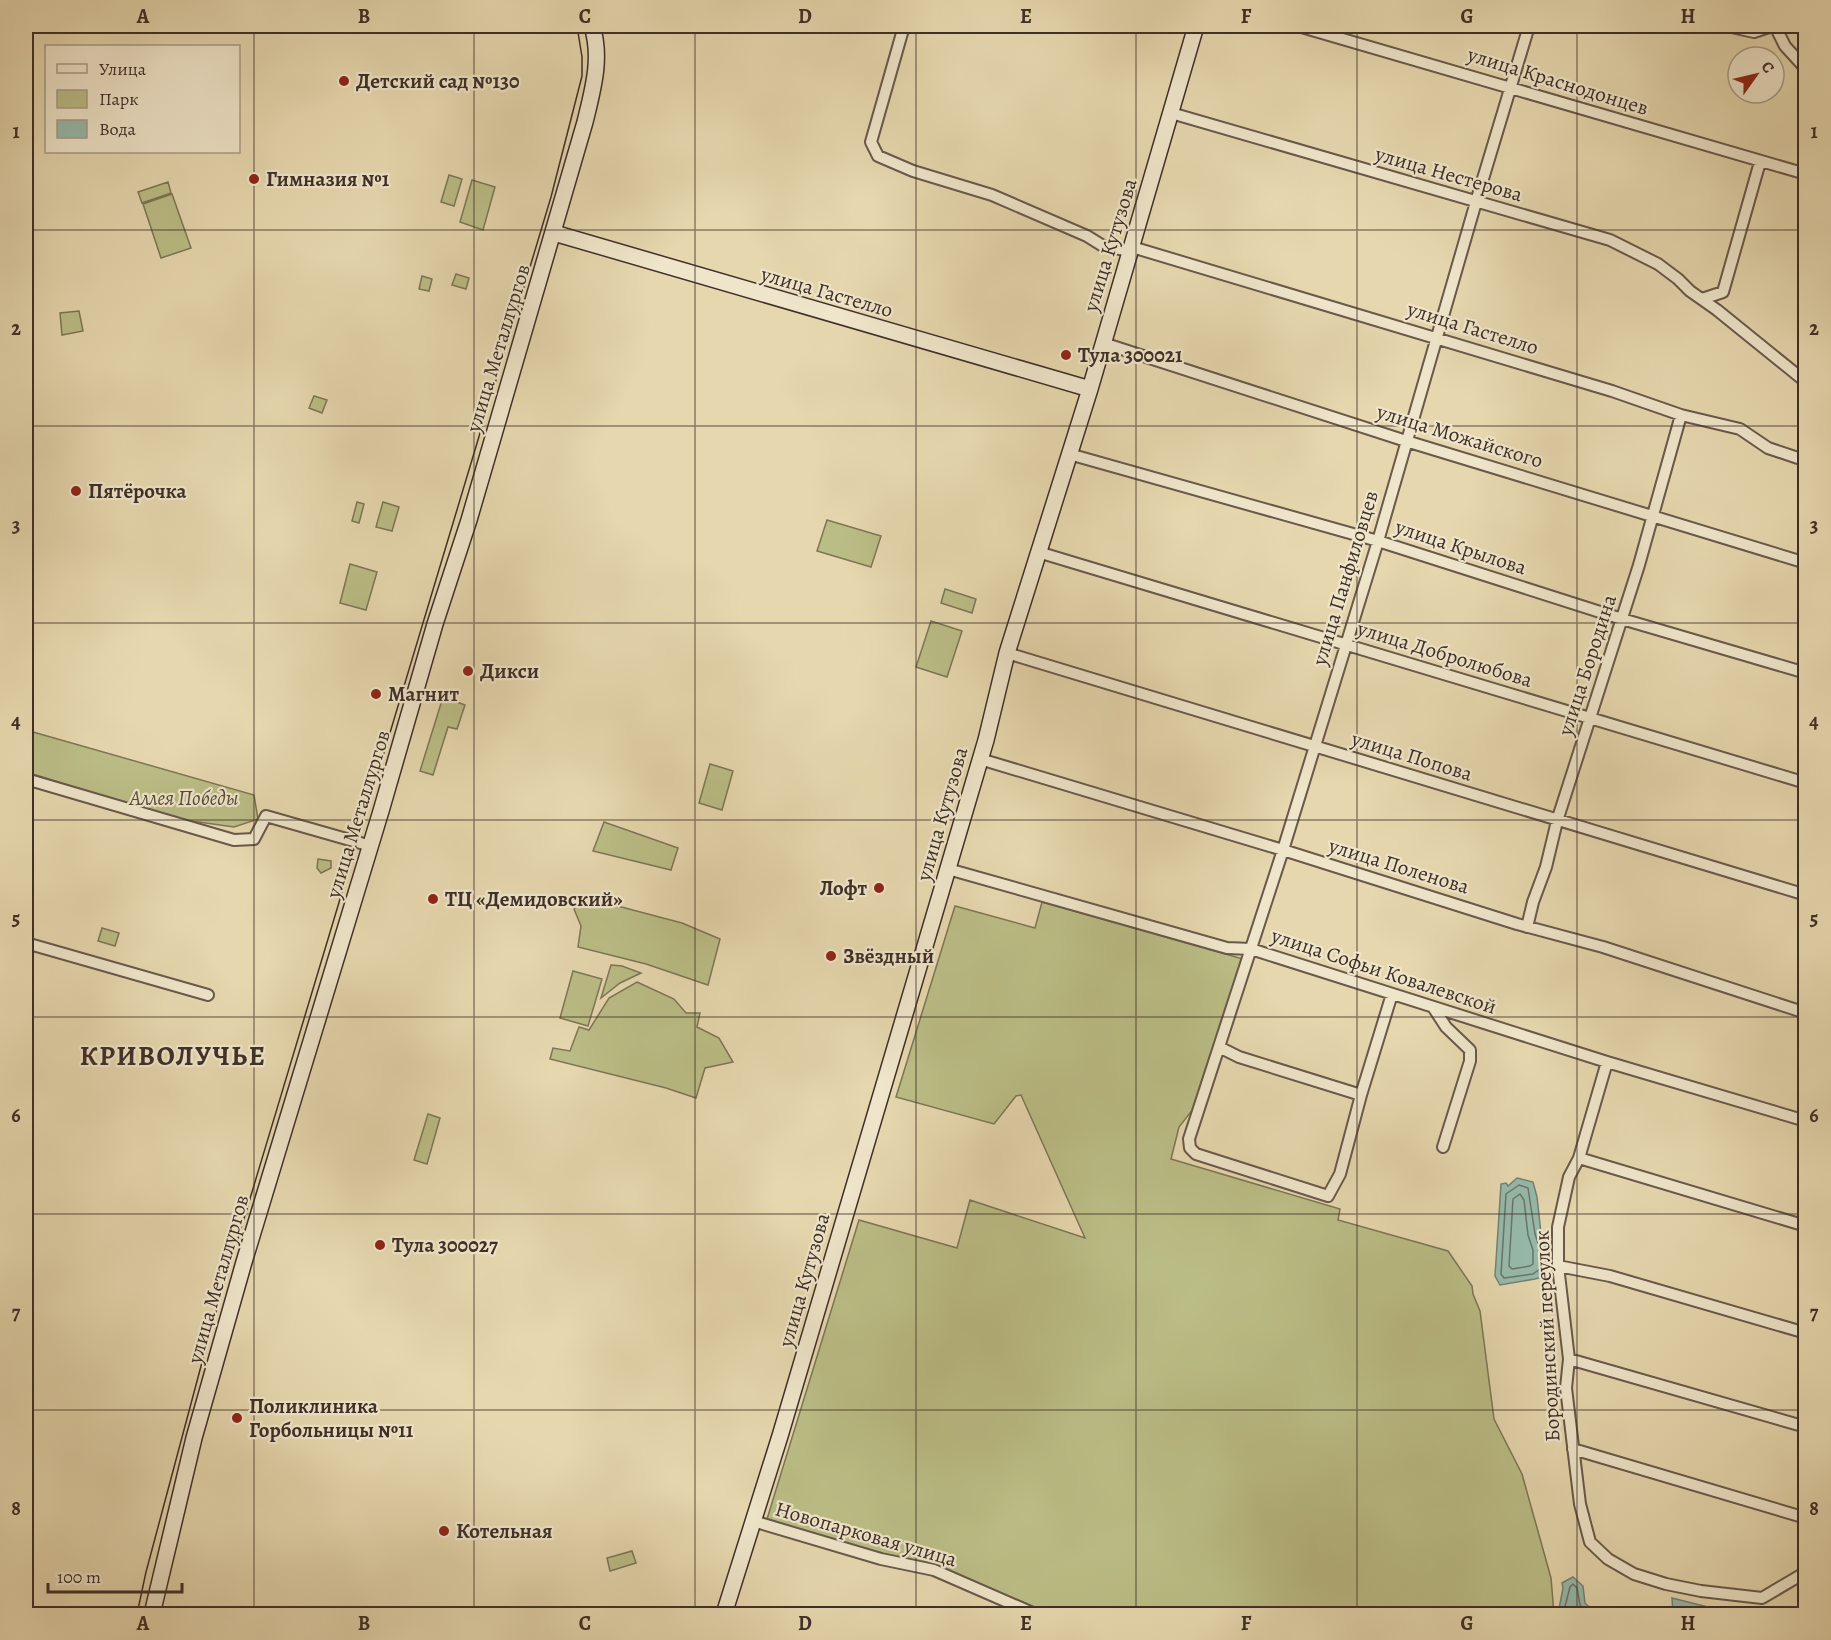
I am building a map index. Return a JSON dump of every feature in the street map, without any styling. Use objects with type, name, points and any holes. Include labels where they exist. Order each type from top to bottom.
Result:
[{"type":"main road","name":"улица Металлургов","points":[[152,1614],[194,1438],[244,1262],[371,846],[435,624],[469,520],[585,122],[598,58],[592,26]]},
{"type":"main road","name":"улица Кутузова","points":[[724,1614],[786,1415],[980,759],[1007,653],[1090,389],[1196,26]]},
{"type":"main road","name":"улица Гастелло","points":[[554,233],[1090,389]]},
{"type":"street","name":"улица Гастелло","points":[[900,26],[871,142],[878,156],[913,171],[993,195],[1088,236],[1104,246],[1132,249],[1612,391],[1681,415],[1740,429],[1768,448],[1798,458]]},
{"type":"street","name":"улица Краснодонцев","points":[[1298,26],[1806,174]]},
{"type":"street","name":"улица Панфиловцев","points":[[1361,1095],[1340,1174],[1328,1196],[1197,1154],[1190,1149],[1189,1139],[1283,850],[1378,541],[1529,26]]},
{"type":"street","points":[[1727,26],[1754,32],[1774,26],[1785,46],[1806,69]]},
{"type":"street","name":"улица Нестерова","points":[[1171,113],[1611,240],[1658,264],[1806,382]]},
{"type":"street","points":[[1702,299],[1723,292],[1760,162]]},
{"type":"street","name":"улица Можайского","points":[[1103,343],[1406,441],[1806,563]]},
{"type":"street","name":"улица Бородина","points":[[1527,927],[1533,902],[1546,867],[1557,821],[1640,565],[1681,415]]},
{"type":"street","name":"улица Крылова","points":[[1069,454],[1378,541],[1622,619],[1806,673]]},
{"type":"street","name":"улица Добролюбова","points":[[1038,552],[1806,783]]},
{"type":"street","name":"улица Попова","points":[[1007,653],[1806,895]]},
{"type":"street","name":"улица Поленова","points":[[980,759],[1283,850],[1527,927],[1603,947],[1806,1013]]},
{"type":"street","points":[[26,779],[234,840],[254,839],[266,816],[371,846]]},
{"type":"street","name":"улица Софьи Ковалевской","points":[[948,868],[1227,948],[1251,949],[1607,1062],[1806,1121]]},
{"type":"street","points":[[26,943],[208,995]]},
{"type":"street","points":[[1219,1047],[1239,1057],[1361,1095],[1392,994]]},
{"type":"street","points":[[1433,1007],[1446,1027],[1470,1050],[1470,1060],[1443,1147]]},
{"type":"street","name":"Бородинский переулок","points":[[1607,1062],[1579,1158],[1569,1178],[1558,1227],[1558,1266],[1569,1359],[1566,1388],[1580,1504],[1590,1542],[1608,1559],[1634,1574],[1666,1584],[1701,1591],[1762,1598],[1806,1572]]},
{"type":"street","points":[[1579,1158],[1806,1226]]},
{"type":"street","points":[[1558,1266],[1610,1276],[1806,1334]]},
{"type":"street","points":[[1569,1359],[1806,1427]]},
{"type":"street","points":[[1573,1449],[1806,1518]]},
{"type":"street","name":"Новопарковая улица","points":[[753,1521],[881,1559],[934,1570],[1035,1614]]},
{"type":"green space","points":[[449,175],[462,179],[454,206],[441,202]]},
{"type":"green space","points":[[472,180],[495,187],[483,230],[460,222]]},
{"type":"green space","points":[[168,182],[171,193],[142,203],[138,192]]},
{"type":"green space","points":[[172,194],[191,248],[161,258],[143,204]]},
{"type":"green space","points":[[456,274],[469,278],[466,289],[452,285]]},
{"type":"green space","points":[[422,276],[432,279],[429,291],[419,289]]},
{"type":"green space","points":[[79,311],[83,331],[62,335],[60,313]]},
{"type":"green space","points":[[314,396],[327,400],[322,413],[309,408]]},
{"type":"green space","points":[[357,502],[364,504],[359,523],[352,521]]},
{"type":"green space","points":[[383,502],[399,507],[392,531],[376,527]]},
{"type":"green space","points":[[827,520],[881,536],[871,567],[817,551]]},
{"type":"green space","points":[[350,564],[377,572],[366,610],[340,603]]},
{"type":"green space","points":[[945,589],[976,599],[972,613],[941,603]]},
{"type":"green space","points":[[931,621],[962,631],[947,677],[916,667]]},
{"type":"green space","points":[[443,697],[465,705],[457,729],[448,727],[433,775],[420,771]]},
{"type":"green space","name":"Аллея Победы","points":[[26,730],[254,795],[258,819],[234,827],[177,819],[26,772]]},
{"type":"green space","points":[[710,764],[733,771],[722,810],[699,803]]},
{"type":"green space","points":[[604,822],[678,848],[671,870],[593,851]]},
{"type":"green space","points":[[318,859],[331,861],[331,868],[321,873],[317,868]]},
{"type":"green space","points":[[584,896],[682,923],[720,939],[708,985],[646,964],[578,947],[581,926],[574,909]]},
{"type":"green space","points":[[1042,902],[1243,959],[1194,1108],[1179,1127],[1171,1159],[1340,1209],[1338,1220],[1448,1251],[1472,1286],[1480,1311],[1494,1419],[1522,1474],[1551,1578],[1554,1614],[1047,1614],[931,1564],[885,1556],[767,1519],[859,1220],[957,1248],[970,1200],[1085,1238],[1021,1095],[1016,1096],[994,1124],[896,1097],[955,906],[1035,928]]},
{"type":"green space","points":[[102,928],[119,933],[115,946],[98,941]]},
{"type":"green space","points":[[611,965],[622,966],[641,973],[620,983],[601,998]]},
{"type":"green space","points":[[573,971],[602,979],[588,1026],[560,1018]]},
{"type":"green space","points":[[637,982],[674,999],[686,1013],[700,1013],[697,1027],[719,1038],[733,1062],[705,1068],[696,1098],[666,1088],[550,1059],[553,1048],[570,1051],[579,1027],[589,1030],[609,998]]},
{"type":"green space","points":[[428,1114],[440,1118],[427,1164],[414,1160]]},
{"type":"green space","points":[[632,1551],[636,1563],[610,1571],[607,1558]]},
{"type":"water","points":[[1517,1178],[1533,1182],[1541,1233],[1546,1248],[1546,1276],[1500,1285],[1495,1276],[1501,1184],[1506,1183],[1508,1186]]},
{"type":"water","points":[[1573,1577],[1583,1586],[1585,1603],[1592,1610],[1592,1614],[1558,1614],[1562,1583]]},
{"type":"water","points":[[1672,1598],[1736,1614],[1673,1614]]},
{"type":"tram line","points":[[137,1614],[146,1572],[212,1325],[551,197],[582,76],[582,57],[577,26]]},
{"type":"place","name":"Детский сад №130","points":[[344,81]]},
{"type":"place","name":"Гимназия №1","points":[[254,179]]},
{"type":"place","name":"Тула 300021","points":[[1066,355]]},
{"type":"place","name":"Пятёрочка","points":[[76,491]]},
{"type":"place","name":"Дикси","points":[[468,671]]},
{"type":"place","name":"Магнит","points":[[376,694]]},
{"type":"place","name":"Лофт","points":[[879,888]]},
{"type":"place","name":"ТЦ «Демидовский»","points":[[433,899]]},
{"type":"place","name":"Звёздный","points":[[831,956]]},
{"type":"place","name":"Тула 300027","points":[[380,1245]]},
{"type":"place","name":"Поликлиника Горбольницы №11","points":[[237,1418]]},
{"type":"place","name":"Котельная","points":[[444,1531]]},
{"type":"district","name":"КРИВОЛУЧЬЕ","points":[[173,1056]]}]
